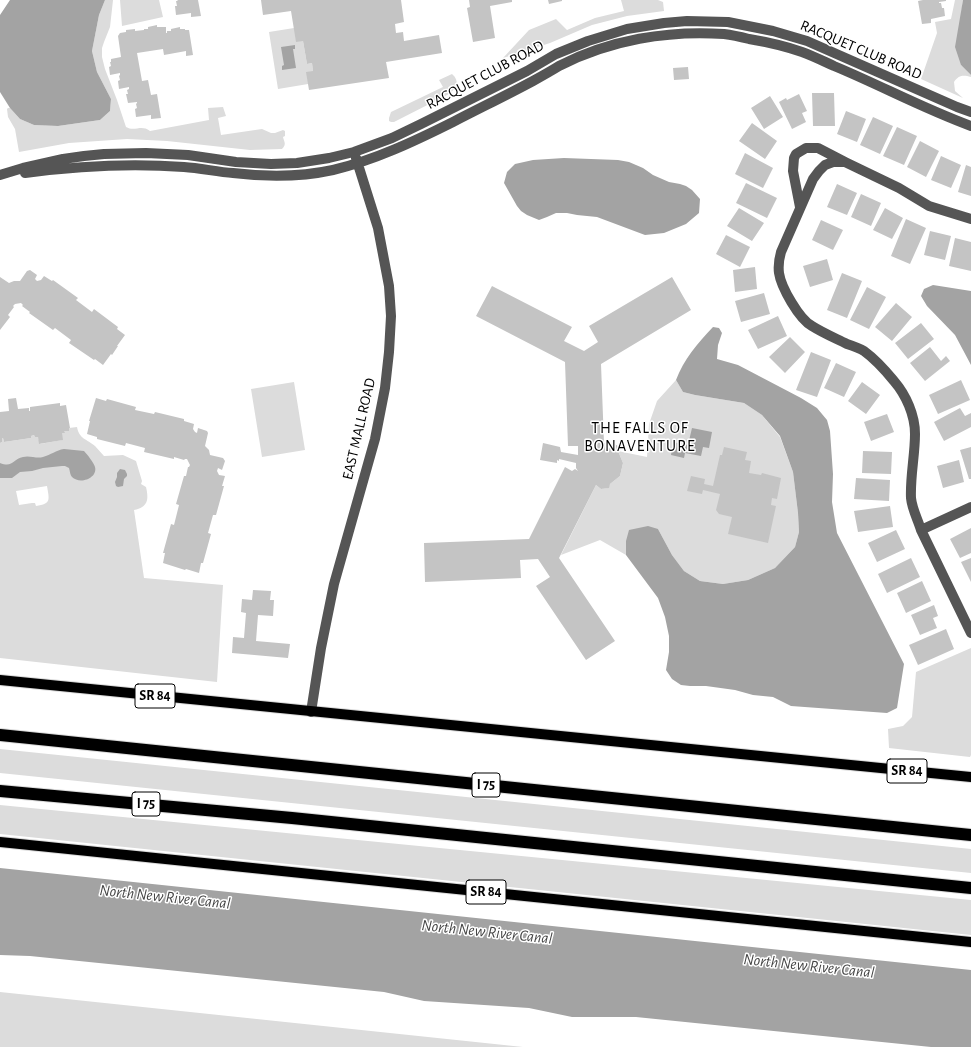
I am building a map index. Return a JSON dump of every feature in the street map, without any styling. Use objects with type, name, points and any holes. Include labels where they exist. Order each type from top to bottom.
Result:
[{"type":"highway","name":"I 75","points":[[0,735],[971,836]]},
{"type":"highway","name":"I 75","points":[[0,790],[284,817],[971,888]]},
{"type":"main road","name":"SR 84","points":[[0,680],[971,778]]},
{"type":"main road","name":"SR 84","points":[[0,842],[971,942]]},
{"type":"street","name":"RACQUET CLUB ROAD","points":[[0,176],[23,168],[63,159],[104,154],[174,154],[236,162],[271,164],[297,163],[329,158],[354,152],[392,138],[527,71],[556,54],[588,41],[627,29],[687,21],[728,22],[773,31],[807,41],[971,112]]},
{"type":"street","name":"RACQUET CLUB ROAD","points":[[0,176],[49,170],[146,165],[186,167],[271,176],[331,170],[357,163],[396,149],[427,135],[561,65],[592,52],[630,40],[686,33],[726,34],[770,43],[803,52],[942,115],[971,126]]},
{"type":"street","points":[[800,207],[793,171],[793,162],[796,154],[806,148],[818,148],[882,180],[928,206],[971,219]]},
{"type":"street","name":"EAST MALL ROAD","points":[[311,712],[321,648],[334,584],[375,438],[385,388],[389,352],[391,316],[390,286],[378,228],[354,152]]},
{"type":"street","points":[[845,162],[833,162],[825,166],[813,179],[779,258],[779,274],[789,298],[810,325],[863,351],[894,381],[904,395],[912,414],[915,433],[912,500],[915,512],[921,530],[971,633]]},
{"type":"street","points":[[921,530],[971,507]]},
{"type":"shaded area","points":[[105,0],[113,0],[110,27],[102,48],[102,57],[126,127],[132,129],[144,128],[150,131],[209,120],[208,108],[223,107],[226,116],[218,118],[221,135],[262,129],[271,133],[283,130],[285,131],[285,136],[283,137],[285,143],[284,147],[282,149],[250,150],[167,141],[127,139],[69,143],[19,152],[15,129],[8,117],[8,108],[10,108],[20,119],[34,125],[58,126],[100,120],[110,111],[111,99],[97,72],[92,51],[99,15]]},
{"type":"shaded area","points":[[120,0],[159,0],[163,17],[122,26]]},
{"type":"shaded area","points":[[621,0],[658,0],[663,2],[664,11],[627,16],[592,25],[550,43],[503,58],[529,30],[556,19],[567,30],[595,18],[624,11]]},
{"type":"shaded area","points":[[955,0],[963,0],[961,16],[961,65],[971,75],[971,77],[959,77],[954,82],[955,91],[963,98],[921,79],[937,33],[935,22],[951,19]]},
{"type":"shaded area","points":[[294,28],[303,41],[307,64],[312,63],[313,71],[308,84],[278,89],[269,32]]},
{"type":"shaded area","points":[[452,74],[457,82],[456,87],[449,94],[394,122],[389,121],[391,112],[443,87],[439,80]]},
{"type":"shaded area","points":[[676,380],[683,392],[744,403],[762,415],[780,437],[793,472],[799,532],[795,547],[775,568],[748,580],[723,584],[700,581],[684,571],[672,555],[658,529],[626,541],[626,555],[600,540],[561,555],[596,485],[601,489],[608,488],[610,484],[620,476],[623,463],[618,451],[647,457],[649,424],[657,401]]},
{"type":"shaded area","points":[[294,382],[305,450],[262,457],[251,389]]},
{"type":"shaded area","points":[[77,427],[81,436],[95,446],[104,456],[123,455],[136,461],[142,481],[141,484],[146,487],[147,496],[145,505],[134,510],[144,578],[223,585],[217,682],[0,658],[0,443],[2,442],[2,438],[4,442],[31,438],[31,436],[34,435],[35,437],[38,437],[40,444],[62,440],[62,433],[64,433],[64,431],[69,431],[69,428]],"holes":[[[47,486],[49,498],[45,504],[36,506],[35,503],[19,505],[16,491]]]},
{"type":"shaded area","points":[[971,648],[970,757],[889,748],[888,729],[903,726],[912,717],[916,672]]},
{"type":"shaded area","points":[[0,749],[971,849],[971,873],[0,773]]},
{"type":"shaded area","points":[[0,805],[971,900],[971,935],[0,834]]},
{"type":"shaded area","points":[[0,992],[523,1047],[0,1047]]},
{"type":"water","points":[[10,0],[105,0],[99,15],[92,51],[97,72],[111,99],[110,111],[100,120],[58,126],[34,125],[20,119],[10,108],[0,92],[0,15]]},
{"type":"water","points":[[963,0],[971,0],[971,75],[961,65],[955,47]]},
{"type":"water","points":[[295,45],[295,49],[293,49],[296,68],[282,70],[282,66],[284,65],[281,47]]},
{"type":"water","points":[[564,158],[618,160],[629,162],[643,168],[653,175],[669,182],[686,186],[692,190],[700,199],[699,213],[686,224],[664,233],[645,235],[597,217],[556,213],[539,220],[521,211],[504,183],[507,172],[515,164],[533,160]]},
{"type":"water","points":[[933,285],[971,291],[971,365],[955,335],[927,306],[921,296],[924,289]]},
{"type":"water","points":[[713,327],[719,328],[722,333],[718,345],[717,359],[738,365],[801,398],[817,408],[827,420],[830,431],[833,474],[832,502],[837,533],[904,664],[897,708],[887,713],[791,706],[773,697],[753,695],[735,690],[706,686],[681,685],[672,679],[666,670],[669,652],[669,636],[665,617],[658,598],[626,555],[626,541],[629,530],[648,526],[658,529],[672,555],[684,571],[700,581],[723,584],[748,580],[775,568],[795,547],[799,532],[793,472],[780,436],[762,415],[744,403],[683,392],[676,380],[683,365],[692,352]]},
{"type":"water","points":[[692,428],[712,432],[709,448],[703,447],[701,456],[685,453],[684,458],[671,455],[673,442],[688,445]]},
{"type":"water","points":[[64,449],[84,451],[95,467],[94,474],[88,479],[75,479],[71,476],[69,468],[62,466],[20,472],[12,478],[0,478],[0,463],[10,464],[20,458],[43,457],[58,450]]},
{"type":"water","points":[[120,469],[125,470],[127,476],[124,479],[123,486],[118,487],[116,486],[115,482],[117,473]]},
{"type":"water","name":"North New River Canal","points":[[0,868],[971,970],[971,1047],[931,1047],[636,1017],[572,1017],[529,1008],[424,1001],[384,992],[30,956],[0,955]]},
{"type":"building","points":[[177,0],[198,0],[201,16],[191,17],[191,13],[176,15],[175,6],[177,6]]},
{"type":"building","points":[[261,0],[401,0],[404,22],[395,24],[396,33],[403,32],[404,41],[439,35],[442,53],[386,62],[389,78],[309,90],[306,72],[313,71],[312,63],[307,64],[303,41],[296,42],[291,11],[263,15]]},
{"type":"building","points":[[469,0],[512,0],[512,2],[490,6],[495,38],[473,42],[467,8],[470,7]]},
{"type":"building","points":[[548,0],[562,0],[562,1],[549,4]]},
{"type":"building","points":[[946,0],[939,2],[941,3],[942,8],[944,8],[945,16],[931,19],[931,23],[922,24],[918,1]]},
{"type":"building","points":[[157,25],[157,27],[166,27],[166,33],[167,31],[171,31],[171,29],[180,27],[180,29],[189,30],[193,55],[186,56],[186,51],[164,55],[163,49],[137,53],[142,81],[148,80],[151,95],[157,94],[161,118],[151,119],[151,115],[136,117],[135,109],[137,108],[137,102],[128,103],[126,94],[128,94],[127,90],[129,87],[119,89],[118,81],[120,80],[120,73],[110,75],[110,62],[111,59],[121,57],[118,36],[120,33],[126,32],[126,30],[144,30],[148,29],[148,27]]},
{"type":"building","points":[[688,67],[689,79],[674,80],[673,68]]},
{"type":"building","points":[[812,93],[834,93],[835,126],[813,126]]},
{"type":"building","points":[[799,94],[807,111],[802,113],[806,122],[792,129],[779,102]]},
{"type":"building","points":[[770,96],[783,117],[764,129],[751,108]]},
{"type":"building","points":[[846,111],[866,119],[857,142],[837,134]]},
{"type":"building","points":[[873,117],[893,126],[880,154],[860,145]]},
{"type":"building","points":[[752,123],[777,141],[765,159],[739,141]]},
{"type":"building","points":[[897,127],[917,136],[904,165],[883,156]]},
{"type":"building","points":[[920,141],[939,151],[926,177],[907,167]]},
{"type":"building","points":[[745,153],[773,168],[763,188],[735,174]]},
{"type":"building","points":[[941,156],[961,165],[951,188],[931,180]]},
{"type":"building","points":[[966,165],[971,167],[971,196],[958,192]]},
{"type":"building","points":[[746,183],[777,198],[767,218],[736,203]]},
{"type":"building","points":[[837,184],[857,193],[847,215],[827,207]]},
{"type":"building","points":[[861,194],[881,203],[871,226],[851,217]]},
{"type":"building","points":[[739,208],[764,223],[752,241],[727,226]]},
{"type":"building","points":[[885,208],[903,218],[892,239],[873,230]]},
{"type":"building","points":[[906,219],[926,228],[910,264],[891,256]]},
{"type":"building","points":[[821,220],[843,230],[833,250],[812,240]]},
{"type":"building","points":[[930,231],[951,236],[945,260],[924,255]]},
{"type":"building","points":[[726,235],[750,247],[740,267],[716,254]]},
{"type":"building","points":[[955,238],[971,242],[971,271],[949,266]]},
{"type":"building","points":[[827,259],[833,280],[810,287],[803,266]]},
{"type":"building","points":[[755,267],[757,289],[735,292],[733,270]]},
{"type":"building","points":[[30,270],[37,275],[35,279],[37,281],[41,280],[44,276],[52,281],[53,280],[78,298],[76,300],[92,312],[94,309],[118,327],[117,329],[125,335],[112,355],[111,354],[103,365],[69,343],[71,340],[55,328],[53,330],[29,313],[30,312],[22,306],[23,305],[21,303],[13,306],[14,307],[8,315],[10,317],[0,330],[0,277],[9,283],[20,281],[27,271]]},
{"type":"building","points":[[842,273],[862,281],[847,318],[827,310]]},
{"type":"building","points":[[672,277],[691,310],[601,364],[604,443],[606,443],[606,446],[613,446],[613,443],[618,446],[618,451],[623,463],[620,476],[610,484],[609,488],[601,489],[596,485],[559,558],[615,641],[586,660],[536,586],[550,577],[538,559],[520,560],[521,578],[425,582],[424,543],[529,539],[565,467],[572,471],[575,469],[578,471],[576,468],[576,463],[559,459],[559,461],[557,460],[557,463],[540,460],[543,443],[560,447],[561,452],[578,455],[578,446],[568,446],[565,362],[476,316],[492,286],[572,327],[564,341],[584,351],[598,342],[589,326]]},
{"type":"building","points":[[867,287],[886,297],[869,329],[850,320]]},
{"type":"building","points":[[764,293],[770,314],[741,322],[735,301]]},
{"type":"building","points":[[896,303],[912,317],[892,341],[875,327]]},
{"type":"building","points":[[778,316],[787,336],[758,349],[748,330]]},
{"type":"building","points":[[921,323],[934,339],[908,359],[895,343]]},
{"type":"building","points":[[790,337],[805,352],[785,373],[769,357]]},
{"type":"building","points":[[930,347],[941,361],[946,356],[950,361],[925,381],[910,363]]},
{"type":"building","points":[[811,352],[831,360],[817,397],[796,390]]},
{"type":"building","points":[[836,363],[856,372],[844,397],[824,388]]},
{"type":"building","points":[[961,380],[970,400],[938,414],[929,395]]},
{"type":"building","points":[[862,382],[880,395],[866,414],[848,401]]},
{"type":"building","points":[[16,398],[18,409],[29,408],[29,411],[30,407],[60,403],[60,406],[66,405],[70,428],[69,431],[64,431],[65,433],[62,433],[63,440],[39,444],[38,437],[35,437],[34,435],[31,436],[31,438],[4,442],[2,438],[2,442],[0,443],[0,412],[9,411],[8,399]]},
{"type":"building","points":[[96,398],[106,401],[107,399],[136,407],[135,410],[154,414],[155,412],[184,419],[184,421],[194,424],[193,429],[195,432],[197,433],[198,428],[207,431],[208,433],[205,446],[209,450],[210,455],[223,458],[225,461],[222,470],[218,468],[217,471],[219,475],[225,476],[222,486],[224,486],[216,515],[213,515],[208,533],[211,534],[199,573],[163,563],[165,553],[163,553],[171,524],[174,525],[179,505],[176,504],[184,476],[186,476],[190,465],[187,459],[184,460],[174,457],[174,459],[144,452],[145,448],[126,443],[125,446],[97,439],[97,437],[87,434],[89,421]]},
{"type":"building","points":[[960,408],[965,416],[971,413],[971,427],[944,441],[934,422]]},
{"type":"building","points":[[887,414],[894,432],[871,441],[864,422]]},
{"type":"building","points":[[724,447],[747,452],[745,460],[751,461],[749,473],[761,475],[762,473],[781,478],[777,499],[772,498],[771,505],[776,506],[768,543],[728,534],[732,517],[719,514],[716,510],[720,494],[703,490],[702,494],[687,491],[691,476],[705,479],[704,484],[713,486],[720,455],[722,455]]},
{"type":"building","points":[[971,447],[971,479],[969,479],[960,450]]},
{"type":"building","points":[[863,451],[892,452],[891,474],[862,473]]},
{"type":"building","points":[[959,460],[964,482],[943,488],[937,466]]},
{"type":"building","points":[[856,478],[890,480],[889,501],[854,499]]},
{"type":"building","points":[[890,506],[893,527],[858,532],[854,511]]},
{"type":"building","points":[[971,528],[971,553],[960,558],[950,539]]},
{"type":"building","points":[[896,530],[905,549],[877,562],[868,543]]},
{"type":"building","points":[[911,558],[920,577],[887,593],[878,574]]},
{"type":"building","points":[[971,558],[971,582],[961,562]]},
{"type":"building","points":[[922,581],[931,601],[906,613],[897,593]]},
{"type":"building","points":[[253,590],[271,591],[270,600],[274,600],[273,616],[258,615],[256,641],[290,644],[288,658],[232,653],[233,637],[244,638],[246,613],[241,612],[242,599],[252,600]]},
{"type":"building","points":[[934,605],[938,616],[933,618],[937,628],[920,635],[911,615]]},
{"type":"building","points":[[946,629],[954,649],[918,665],[909,645]]},
{"type":"district","name":"THE FALLS OF BONAVENTURE","points":[[640,437]]}]
